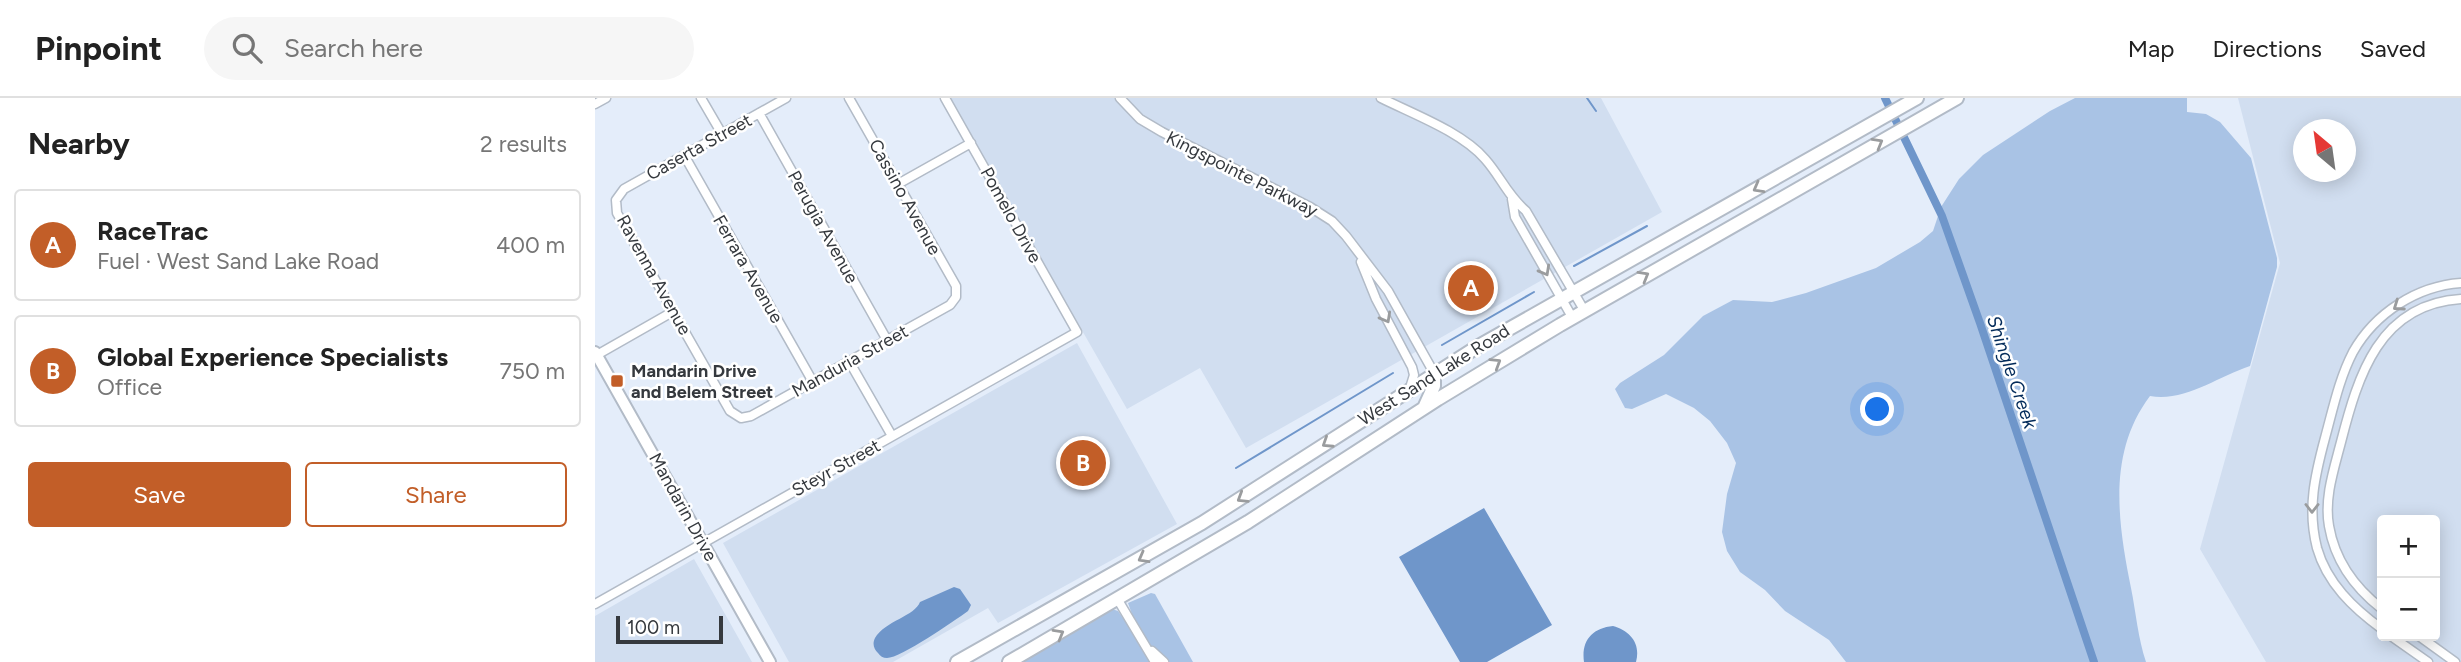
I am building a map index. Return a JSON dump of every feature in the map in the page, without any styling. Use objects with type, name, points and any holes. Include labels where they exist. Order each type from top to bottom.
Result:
[{"type":"main road","name":"West Sand Lake Road","points":[[957,662],[1202,523],[1434,373],[1917,98]]},
{"type":"main road","name":"West Sand Lake Road","points":[[1009,662],[1118,600],[1286,498],[1424,408],[1572,317],[1957,98]]},
{"type":"main road","points":[[1424,408],[1432,392],[1434,373]]},
{"type":"street","points":[[595,104],[606,98]]},
{"type":"street","points":[[701,98],[722,134]]},
{"type":"street","name":"Caserta Street","points":[[616,200],[624,190],[786,98]]},
{"type":"street","name":"Cassino Avenue","points":[[849,98],[956,286],[956,298]]},
{"type":"street","name":"Pomelo Drive","points":[[945,98],[1077,332]]},
{"type":"street","name":"Kingspointe Parkway","points":[[1120,98],[1140,119],[1162,132],[1310,207],[1332,221],[1388,291],[1434,373]]},
{"type":"street","points":[[1381,98],[1468,144],[1485,158],[1512,199],[1526,211],[1584,310]]},
{"type":"street","name":"Perugia Avenue","points":[[759,113],[887,340]]},
{"type":"street","points":[[898,184],[971,143]]},
{"type":"street","name":"Ferrara Avenue","points":[[684,155],[813,382]]},
{"type":"street","points":[[1512,199],[1515,217],[1572,317]]},
{"type":"street","name":"Ravenna Avenue","points":[[616,200],[617,213],[730,411],[741,418]]},
{"type":"street","points":[[1530,243],[1542,236]]},
{"type":"street","name":"Kingspointe Parkway","points":[[1359,256],[1376,299],[1412,367],[1414,375],[1410,388]]},
{"type":"street","points":[[2377,625],[2355,608],[2333,582],[2318,551],[2312,525],[2313,487],[2337,395],[2354,351],[2367,332],[2382,317],[2421,291],[2461,283]]},
{"type":"street","points":[[2421,291],[2430,306]]},
{"type":"street","name":"Manduria Street","points":[[741,418],[751,416],[813,382],[950,305],[956,298]]},
{"type":"street","points":[[2377,605],[2366,597],[2341,563],[2328,523],[2331,480],[2352,400],[2368,359],[2380,342],[2406,319],[2430,306],[2461,299]]},
{"type":"street","points":[[596,354],[674,311]]},
{"type":"street","name":"Steyr Street","points":[[595,604],[1077,332]]},
{"type":"street","name":"Mandarin Drive","points":[[596,354],[770,662]]},
{"type":"street","points":[[849,361],[892,436]]},
{"type":"street","points":[[2337,395],[2352,400]]},
{"type":"street","points":[[1118,600],[1148,646],[1155,662]]},
{"type":"street","points":[[2398,641],[2428,662]]},
{"type":"street","points":[[2426,641],[2455,662]]},
{"type":"street","points":[[1148,646],[1164,662]]},
{"type":"shaded area","points":[[949,98],[1601,98],[1662,212],[1246,448],[1200,368],[1127,409]]},
{"type":"shaded area","points":[[2075,98],[2187,98],[2187,112],[2206,114],[2220,122],[2251,158],[2277,258],[2277,267],[2250,366],[2188,392],[2163,397],[2150,396],[2136,418],[2127,441],[2119,489],[2122,539],[2146,662],[1846,662],[1829,640],[1785,611],[1765,590],[1740,572],[1727,551],[1722,532],[1727,494],[1736,463],[1727,443],[1710,421],[1694,408],[1666,394],[1632,409],[1625,408],[1615,389],[1664,355],[1703,316],[1733,300],[1772,302],[1806,293],[1876,268],[1920,242],[1933,231],[1941,207],[1959,179],[1983,155],[2050,111]]},
{"type":"shaded area","points":[[2238,98],[2461,98],[2461,662],[2266,662],[2200,549],[2280,263]]},
{"type":"shaded area","points":[[1077,343],[1177,524],[998,623],[988,608],[893,662],[789,662],[723,543]]},
{"type":"shaded area","points":[[1484,508],[1552,625],[1487,662],[1460,662],[1399,557]]},
{"type":"shaded area","points":[[694,559],[752,662],[595,662],[595,616]]},
{"type":"shaded area","points":[[954,587],[960,589],[971,605],[968,611],[904,652],[887,658],[879,654],[874,642],[880,632],[912,611],[920,602]]},
{"type":"shaded area","points":[[1151,593],[1155,594],[1193,662],[1018,662],[1112,609],[1118,611],[1125,621],[1133,617],[1128,603]]},
{"type":"shaded area","points":[[1613,626],[1633,639],[1637,649],[1636,662],[1584,662],[1584,648],[1589,637],[1599,630]]},
{"type":"waterway","points":[[1587,98],[1596,111]]},
{"type":"waterway","name":"Shingle Creek","points":[[1885,98],[1942,216],[2094,662]]},
{"type":"waterway","points":[[1574,266],[1647,226]]},
{"type":"waterway","points":[[1442,345],[1534,292]]},
{"type":"waterway","points":[[1236,468],[1393,373]]},
{"type":"place","name":"RaceTrac","points":[[1471,288]]},
{"type":"place","name":"Mandarin Drive and Belem Street","points":[[617,381]]},
{"type":"place","name":"Global Experience Specialists","points":[[1083,463]]}]
